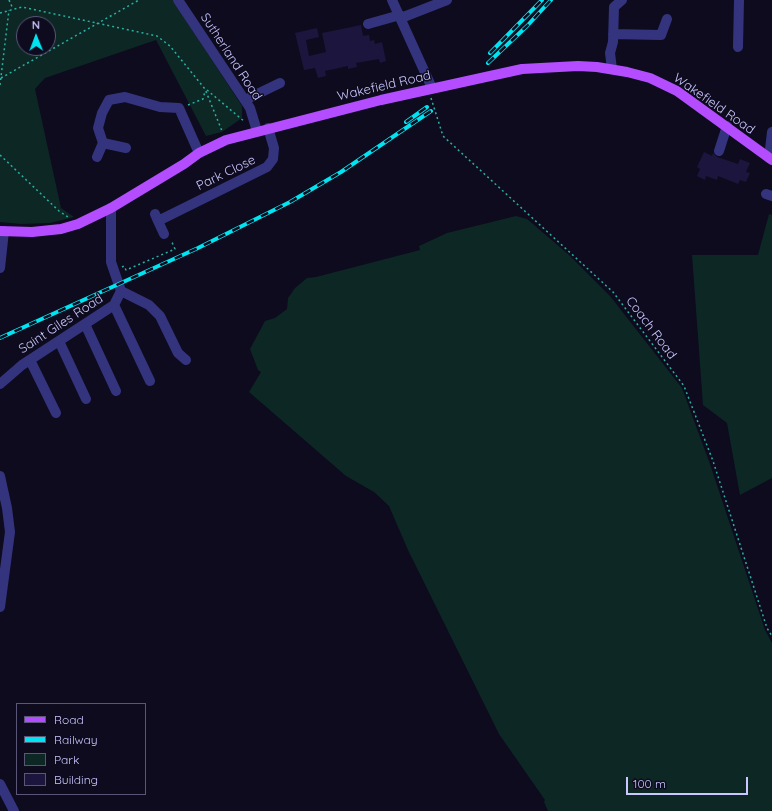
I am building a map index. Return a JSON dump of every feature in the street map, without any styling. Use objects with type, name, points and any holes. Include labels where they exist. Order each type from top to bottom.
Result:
[{"type":"main road","name":"Wakefield Road","points":[[2,231],[32,232],[61,230],[78,224],[111,208],[184,164],[199,153],[226,140],[268,128],[430,89],[522,69],[578,66],[612,69],[650,78],[677,91],[771,159]]},
{"type":"street","name":"Sutherland Road","points":[[178,0],[250,108],[257,131]]},
{"type":"street","points":[[392,0],[430,89]]},
{"type":"street","points":[[368,24],[400,16],[447,0]]},
{"type":"street","points":[[612,69],[610,53],[613,42],[614,7],[622,0]]},
{"type":"street","points":[[738,47],[739,0]]},
{"type":"street","points":[[613,34],[661,35],[667,19]]},
{"type":"street","points":[[245,100],[280,83]]},
{"type":"street","points":[[97,156],[103,143],[98,128],[102,113],[109,100],[125,97],[160,107],[179,108],[199,153]]},
{"type":"street","points":[[719,151],[726,126]]},
{"type":"street","name":"Park Close","points":[[164,234],[157,218],[267,167],[273,159],[274,148],[268,128]]},
{"type":"street","points":[[771,159],[772,132]]},
{"type":"street","points":[[103,143],[126,148]]},
{"type":"street","points":[[111,208],[112,270],[121,291],[149,304],[160,316],[178,353],[186,360]]},
{"type":"street","points":[[0,268],[2,231]]},
{"type":"street","name":"Saint Giles Road","points":[[0,384],[30,360],[114,305],[121,291]]},
{"type":"street","points":[[114,305],[150,381]]},
{"type":"street","points":[[85,324],[116,391]]},
{"type":"street","points":[[59,341],[86,399]]},
{"type":"street","points":[[30,360],[56,413]]},
{"type":"street","points":[[0,476],[7,508],[10,532],[0,606]]},
{"type":"street","points":[[0,784],[14,811]]},
{"type":"path","points":[[9,0],[13,9]]},
{"type":"path","points":[[1,78],[139,0]]},
{"type":"path","points":[[0,13],[22,7],[30,8],[100,22],[157,36],[170,46],[205,89],[257,131]]},
{"type":"path","points":[[0,85],[9,10]]},
{"type":"path","points":[[179,108],[203,99],[205,89]]},
{"type":"path","points":[[205,89],[226,140]]},
{"type":"path","name":"Coach Road","points":[[430,89],[443,136],[613,292],[684,386],[713,461],[768,628],[772,636]]},
{"type":"path","points":[[0,155],[58,211],[78,224]]},
{"type":"path","points":[[112,270],[124,266],[126,270],[175,249],[168,235],[164,234]]},
{"type":"green space","points":[[0,0],[173,0],[242,106],[242,118],[222,132],[206,136],[156,40],[45,78],[35,89],[61,208],[74,217],[50,223],[21,224],[0,222]]},
{"type":"green space","points":[[769,214],[772,215],[772,478],[740,495],[727,423],[703,405],[692,255],[758,255]]},
{"type":"green space","points":[[516,216],[527,219],[568,254],[610,296],[682,388],[710,464],[765,630],[772,643],[772,811],[548,811],[544,802],[545,800],[499,734],[408,550],[389,506],[374,492],[346,476],[249,392],[261,372],[258,370],[250,349],[265,321],[275,318],[287,309],[288,298],[295,288],[307,278],[420,250],[419,246],[447,233]]},
{"type":"building","points":[[361,25],[363,36],[369,35],[370,41],[374,40],[375,44],[382,42],[386,61],[380,63],[379,59],[356,63],[357,67],[348,69],[348,66],[325,71],[326,76],[318,78],[315,68],[304,70],[295,33],[317,28],[319,37],[306,40],[309,56],[326,52],[322,33]]},
{"type":"building","points":[[704,152],[712,156],[713,153],[717,157],[738,164],[740,159],[750,163],[746,172],[750,173],[746,182],[740,180],[738,184],[718,176],[717,180],[706,176],[705,180],[697,176],[700,169],[697,167]]},
{"type":"railway","points":[[490,53],[542,0]]},
{"type":"railway","points":[[488,63],[527,26],[551,0]]},
{"type":"railway","points":[[406,122],[427,107]]},
{"type":"railway","points":[[0,338],[198,248],[290,202],[341,172],[431,111]]}]
